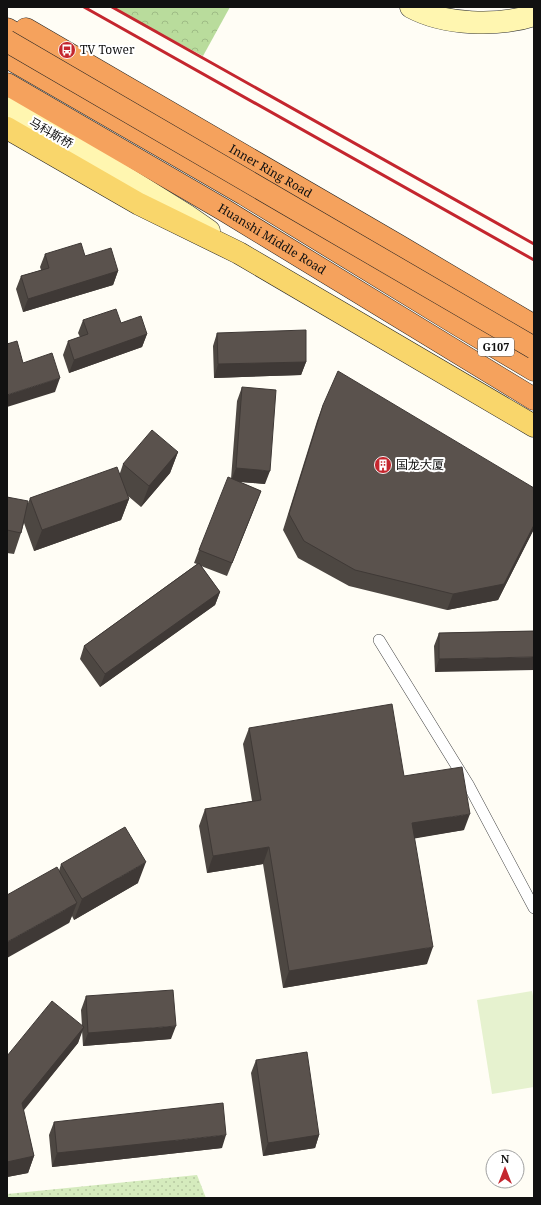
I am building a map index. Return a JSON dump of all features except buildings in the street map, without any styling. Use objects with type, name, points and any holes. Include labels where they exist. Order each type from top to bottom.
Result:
[{"type":"highway","name":"Inner Ring Road","points":[[7,18],[534,326]]},
{"type":"highway","points":[[7,29],[534,337]]},
{"type":"highway","name":"Inner Ring Road","points":[[7,42],[534,348]]},
{"type":"highway","name":"Huanshi Middle Road","points":[[7,57],[244,194],[534,370]]},
{"type":"highway","name":"Huanshi Middle Road","points":[[7,84],[224,210],[534,399]]},
{"type":"highway","points":[[441,283],[457,324]]},
{"type":"main road","points":[[7,128],[139,204],[239,253],[534,426]]},
{"type":"street","points":[[411,7],[457,21],[481,23],[534,16]]},
{"type":"street","name":"马科斯桥","points":[[7,108],[94,158],[186,215],[239,253]]},
{"type":"lane","points":[[379,640],[469,786],[534,908]]},
{"type":"green space","points":[[110,7],[230,7],[203,56]]},
{"type":"green space","points":[[532,991],[534,1001],[534,1087],[492,1094],[477,1000]]},
{"type":"green space","points":[[197,1175],[206,1198],[7,1198],[7,1194]]},
{"type":"railway","points":[[84,7],[534,260]]},
{"type":"railway","points":[[112,7],[534,244]]},
{"type":"place","name":"TV Tower","points":[[67,50]]},
{"type":"place","name":"国龙大厦","points":[[383,465]]}]
